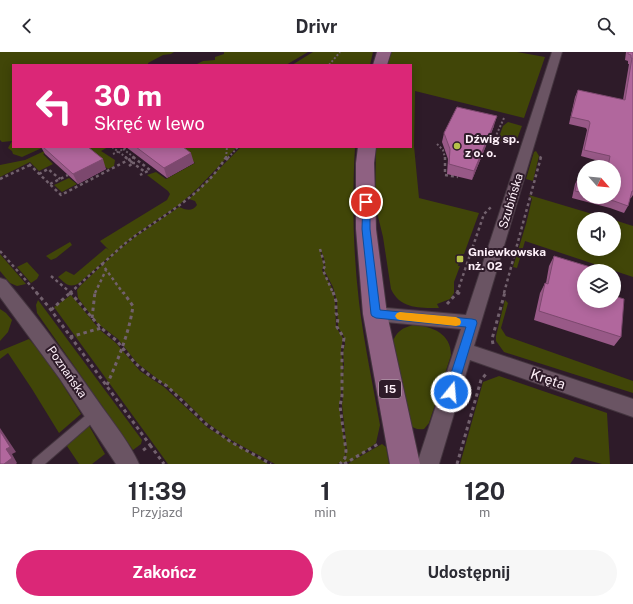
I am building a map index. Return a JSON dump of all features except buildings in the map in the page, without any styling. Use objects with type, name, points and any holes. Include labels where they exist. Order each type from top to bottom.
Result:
[{"type":"main road","points":[[380,64],[384,52]]},
{"type":"main road","name":"15","points":[[367,148],[365,163],[366,229],[376,314],[405,464]]},
{"type":"street","name":"Szubińska","points":[[428,464],[557,52]]},
{"type":"street","name":"Poznańska","points":[[0,285],[34,325],[61,362],[96,413],[127,463]]},
{"type":"street","points":[[376,314],[472,323]]},
{"type":"street","name":"Kręta","points":[[464,350],[633,408]]},
{"type":"lane","points":[[37,464],[96,413]]},
{"type":"path","points":[[330,64],[340,52]]},
{"type":"path","points":[[504,118],[494,140],[517,146]]},
{"type":"path","points":[[437,144],[443,148],[446,156],[444,175],[458,177]]},
{"type":"path","points":[[114,148],[145,172]]},
{"type":"path","points":[[113,154],[125,148],[139,161],[152,169],[140,175]]},
{"type":"path","points":[[224,162],[228,151],[227,148]]},
{"type":"path","points":[[50,310],[134,237],[183,203],[202,187],[237,148]]},
{"type":"path","points":[[493,347],[492,338],[542,156],[539,152]]},
{"type":"path","points":[[0,179],[30,165],[61,195],[134,157]]},
{"type":"path","points":[[129,166],[139,161]]},
{"type":"path","points":[[39,174],[48,169],[60,179]]},
{"type":"path","points":[[50,184],[68,175]]},
{"type":"path","points":[[441,307],[452,300],[459,293],[484,214],[495,204]]},
{"type":"path","points":[[320,248],[324,266],[323,270],[332,288],[336,301],[337,327],[344,338],[342,351],[342,396],[340,406],[346,450],[345,458],[340,464]]},
{"type":"path","points":[[0,251],[50,310],[164,464]]},
{"type":"path","points":[[102,264],[133,306],[132,319],[107,386]]},
{"type":"path","points":[[92,318],[92,302],[96,287],[106,270]]},
{"type":"path","points":[[51,276],[70,292],[101,328],[122,347],[135,363],[149,375],[167,386],[206,424],[232,442],[271,464]]},
{"type":"path","points":[[70,337],[101,328]]},
{"type":"path","points":[[457,464],[481,380],[486,375],[487,370]]},
{"type":"path","points":[[344,464],[379,444],[380,437]]},
{"type":"path","points":[[127,463],[150,444]]},
{"type":"green space","points":[[0,52],[174,52],[163,55],[148,64],[12,64],[12,141],[2,142],[0,140]]},
{"type":"green space","points":[[224,52],[308,52],[288,64],[197,64],[203,61],[215,60],[215,57],[224,54]]},
{"type":"green space","points":[[313,52],[373,52],[370,64],[294,64]]},
{"type":"green space","points":[[391,52],[517,52],[545,57],[524,118],[415,91],[414,146],[419,198],[479,213],[464,254],[461,254],[458,266],[460,266],[454,282],[454,293],[450,299],[437,304],[439,308],[425,308],[405,304],[395,296],[391,289],[383,237],[375,204],[376,148],[412,148],[412,64],[387,64]]},
{"type":"green space","points":[[508,122],[522,126],[515,144],[498,140],[503,126]]},
{"type":"green space","points":[[12,141],[12,148],[42,148],[22,157],[13,154],[8,148]]},
{"type":"green space","points":[[51,148],[56,148],[43,154],[53,164],[39,171],[30,162],[0,177],[0,165],[25,160]]},
{"type":"green space","points":[[82,148],[106,148],[101,151],[115,160],[114,166],[108,169]]},
{"type":"green space","points":[[174,148],[240,148],[235,149],[199,187],[180,204],[135,235],[79,283],[76,285],[70,285],[58,277],[66,271],[74,275],[106,248],[109,250],[100,241],[167,200],[170,194],[168,191],[147,175],[156,172],[166,179],[195,163]]},
{"type":"green space","points":[[240,148],[355,148],[355,264],[363,333],[380,425],[376,443],[352,461],[337,464],[275,464],[231,440],[206,422],[182,398],[137,363],[118,339],[97,323],[78,298],[77,290],[81,285],[114,254],[135,237],[179,207],[189,210],[193,209],[197,205],[195,201],[189,199]],"holes":[[[320,250],[323,254],[325,265],[324,270],[333,287],[337,301],[338,327],[344,337],[345,344],[343,352],[344,365],[342,405],[347,451],[343,462],[346,451],[339,406],[343,366],[341,351],[343,338],[336,327],[335,301],[332,288],[322,270],[324,266]]]},
{"type":"green space","points":[[536,151],[539,156],[533,181],[526,179],[534,152]]},
{"type":"green space","points":[[69,178],[77,184],[62,192],[54,185]]},
{"type":"green space","points":[[529,195],[586,212],[577,212],[577,256],[621,256],[621,222],[633,226],[633,277],[621,273],[621,264],[594,264],[525,241],[517,268],[513,267],[532,199]]},
{"type":"green space","points":[[70,242],[72,245],[56,258],[51,260],[46,256]]},
{"type":"green space","points":[[0,254],[26,284],[17,286],[10,283],[0,271]]},
{"type":"green space","points":[[27,262],[39,275],[37,279],[31,283],[17,267]]},
{"type":"green space","points":[[71,295],[100,330],[116,343],[140,371],[164,387],[208,428],[268,464],[168,464],[54,307]]},
{"type":"green space","points":[[38,300],[142,440],[141,444],[133,450],[37,313],[36,305]]},
{"type":"green space","points":[[505,300],[508,303],[501,328],[506,336],[633,381],[633,393],[504,352],[496,341],[496,336]]},
{"type":"green space","points":[[0,309],[12,320],[8,332],[0,341]]},
{"type":"green space","points":[[413,325],[427,327],[440,332],[448,342],[451,355],[429,423],[424,429],[415,428],[408,424],[392,343],[400,331]]},
{"type":"green space","points":[[29,339],[48,361],[81,414],[59,433],[8,353],[0,359],[0,351]]},
{"type":"green space","points":[[499,376],[607,413],[610,464],[602,464],[575,457],[570,464],[460,464],[483,382]]},
{"type":"green space","points":[[88,424],[105,454],[92,464],[79,464],[65,443]]},
{"type":"green space","points":[[382,444],[386,447],[389,464],[348,464]]},
{"type":"slow traffic","points":[[400,316],[456,322]]},
{"type":"place","name":"Dźwig sp. z o. o.","points":[[457,146]]},
{"type":"place","name":"Gniewkowska nż. 02","points":[[460,259]]},
{"type":"route","points":[[366,202],[366,229],[376,314],[472,323],[451,392]]}]
